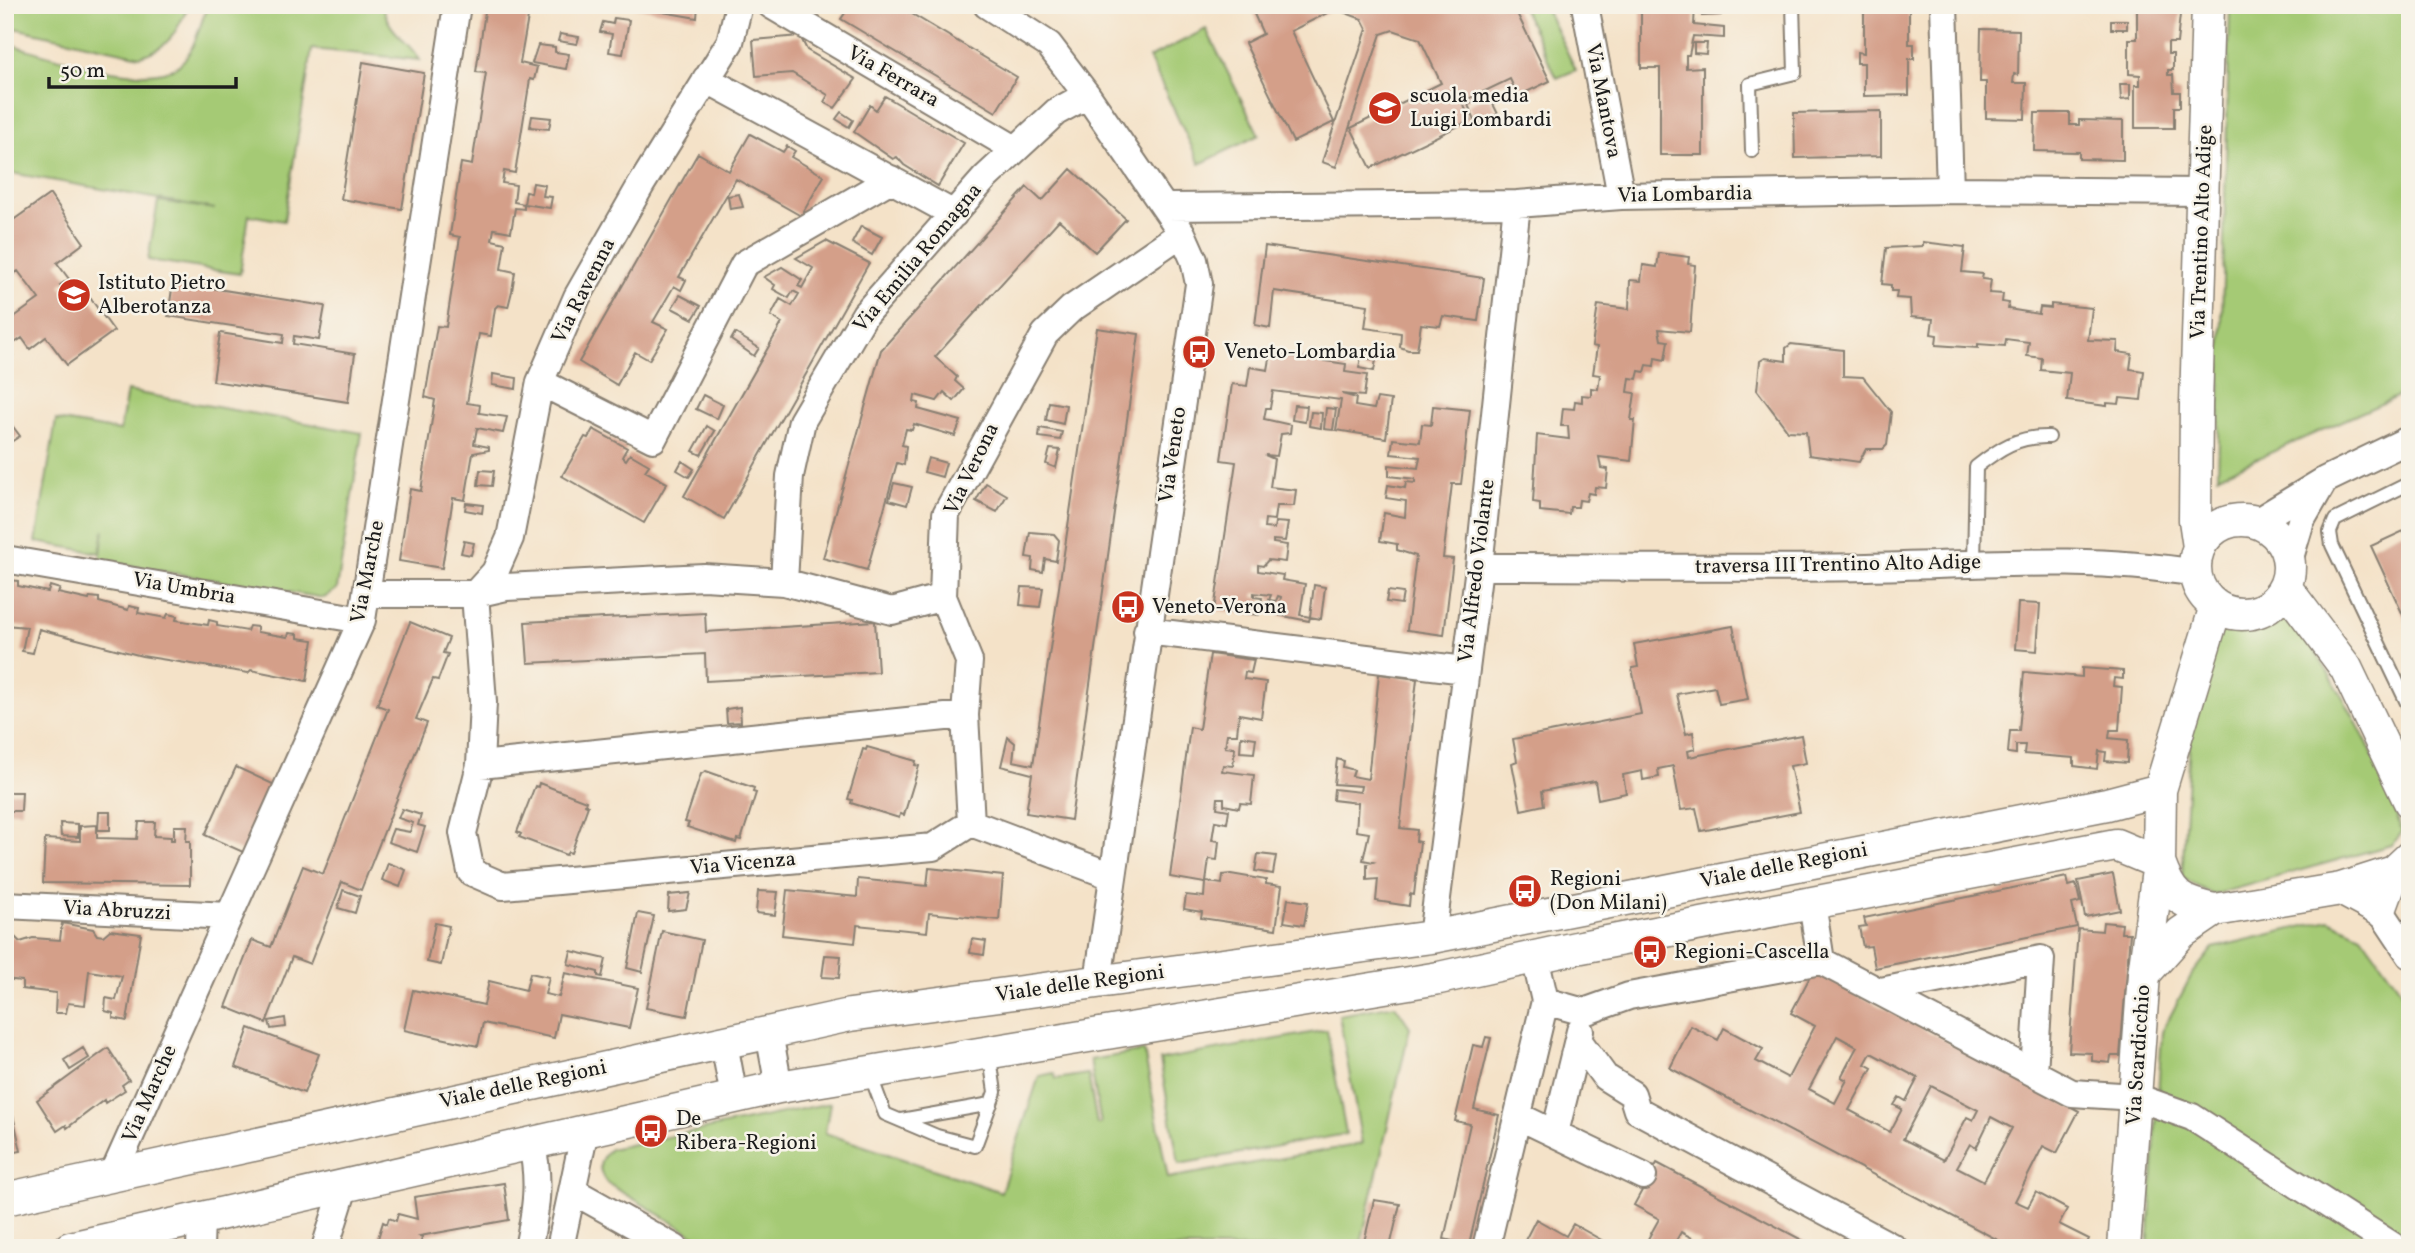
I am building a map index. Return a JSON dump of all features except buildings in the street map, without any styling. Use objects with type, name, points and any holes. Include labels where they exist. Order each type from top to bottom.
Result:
[{"type":"street","name":"Via Marche","points":[[112,1177],[364,607],[457,5]]},
{"type":"street","name":"Via Ravenna","points":[[475,594],[495,572],[510,537],[540,382],[577,297],[730,42],[739,5]]},
{"type":"street","name":"Via Ferrara","points":[[771,5],[1015,149]]},
{"type":"street","name":"Via Mantova","points":[[1585,5],[1621,196]]},
{"type":"street","points":[[1944,5],[1950,190]]},
{"type":"street","name":"Via Trentino Alto Adige","points":[[2197,560],[2196,459],[2208,5]]},
{"type":"street","name":"Via Veneto","points":[[1005,9],[1049,45],[1167,207],[1194,260],[1199,284],[1098,981]]},
{"type":"street","points":[[706,79],[954,214]]},
{"type":"street","name":"Via Emilia Romagna","points":[[783,582],[790,476],[802,421],[865,314],[1015,149],[1056,112],[1087,95]]},
{"type":"street","points":[[540,382],[653,439],[744,264],[891,179]]},
{"type":"street","name":"Via Lombardia","points":[[1167,207],[1517,204],[1621,196],[1950,190],[2204,192]]},
{"type":"street","name":"Via Alfredo Violante","points":[[1432,937],[1479,567],[1517,204]]},
{"type":"street","name":"Via Verona","points":[[971,823],[965,715],[969,661],[943,597],[946,514],[1030,356],[1045,334],[1071,309],[1182,233]]},
{"type":"street","points":[[2325,480],[2301,521],[2278,598],[2255,612],[2228,612],[2216,606],[2199,586],[2197,560],[2217,527],[2243,522],[2325,480],[2410,439]]},
{"type":"street","name":"Via Trentino Alto Adige","points":[[2196,459],[2243,522]]},
{"type":"street","points":[[2243,522],[2278,536],[2287,574],[2346,668],[2410,802]]},
{"type":"street","name":"Via Umbria","points":[[5,559],[364,607]]},
{"type":"street","name":"traversa III Trentino Alto Adige","points":[[1479,567],[1865,567],[2197,560]]},
{"type":"street","points":[[364,607],[475,594],[506,587],[704,577],[783,582],[892,611],[943,597]]},
{"type":"street","name":"Via Vicenza","points":[[475,594],[482,702],[480,765],[463,833],[471,872],[503,886],[933,847],[971,823]]},
{"type":"street","points":[[2216,606],[2160,790],[2160,863],[2168,888],[2188,905],[2215,910],[2341,889],[2402,865]]},
{"type":"street","points":[[1147,631],[1465,670]]},
{"type":"street","points":[[480,765],[965,715]]},
{"type":"street","name":"Viale delle Regioni","points":[[5,1199],[850,1015],[1432,937],[2107,804],[2160,790]]},
{"type":"street","points":[[971,823],[1112,876]]},
{"type":"street","name":"Viale delle Regioni","points":[[70,1248],[201,1233],[345,1184],[779,1087],[1439,978],[1535,957],[2116,845],[2160,863]]},
{"type":"street","name":"Via Scardicchio","points":[[2124,1248],[2144,974],[2160,863]]},
{"type":"street","points":[[2380,909],[2402,865]]},
{"type":"street","points":[[2341,889],[2380,909],[2410,955]]},
{"type":"street","points":[[1812,903],[1821,961]]},
{"type":"street","name":"Via Abruzzi","points":[[5,905],[229,916]]},
{"type":"street","points":[[2144,974],[2181,933],[2215,910]]},
{"type":"street","points":[[1432,937],[1439,978]]},
{"type":"street","points":[[1486,1248],[1545,1001],[1535,957]]},
{"type":"street","points":[[1881,991],[2041,959],[2034,1072]]},
{"type":"street","points":[[1545,1001],[1584,1012],[1629,996],[1821,961],[2072,1093],[2136,1097],[2192,1117],[2396,1248]]},
{"type":"street","points":[[1555,1133],[1584,1012]]},
{"type":"street","points":[[769,1033],[779,1087]]},
{"type":"street","points":[[1578,1040],[1605,1077],[1632,1094],[1637,1110],[1894,1248]]},
{"type":"street","points":[[724,1043],[734,1097]]},
{"type":"street","points":[[1518,1115],[1643,1176]]},
{"type":"street","points":[[560,1248],[584,1130]]},
{"type":"street","points":[[527,1248],[537,1203],[538,1170],[531,1142]]},
{"type":"street","points":[[325,1248],[345,1184]]},
{"type":"street","points":[[573,1191],[675,1248]]},
{"type":"lane","points":[[1752,151],[1751,84],[1795,73],[1793,5]]},
{"type":"lane","points":[[1974,564],[1976,467],[2004,444],[2033,436],[2049,437]]},
{"type":"lane","points":[[2410,483],[2334,520],[2330,532],[2332,545],[2410,709]]},
{"type":"lane","points":[[869,1071],[885,1114],[937,1136],[975,1146],[995,1092],[989,1051]]},
{"type":"lane","points":[[899,1120],[991,1104]]},
{"type":"green space","points":[[5,5],[189,5],[171,38],[150,53],[140,56],[5,26]]},
{"type":"green space","points":[[208,5],[383,5],[388,21],[420,60],[312,49],[284,221],[249,215],[240,274],[148,260],[158,201],[215,209],[5,172],[5,43],[95,68],[145,74],[165,72],[180,64],[190,52]]},
{"type":"green space","points":[[1521,5],[1544,5],[1576,70],[1557,78]]},
{"type":"green space","points":[[2230,5],[2410,5],[2410,391],[2218,476]]},
{"type":"green space","points":[[1206,29],[1259,135],[1200,164],[1149,58]]},
{"type":"green space","points":[[127,391],[362,433],[337,589],[324,598],[100,561],[104,530],[100,553],[36,542],[56,420],[120,431]]},
{"type":"green space","points":[[2285,607],[2321,660],[2353,715],[2380,772],[2402,832],[2391,845],[2213,895],[2182,878],[2191,722],[2222,623],[2240,625],[2264,622]]},
{"type":"green space","points":[[2329,920],[2361,935],[2410,1003],[2410,1248],[2148,1248],[2162,1032],[2191,976],[2213,948]]},
{"type":"green space","points":[[1395,1005],[1410,1027],[1360,1248],[716,1248],[607,1183],[600,1169],[603,1157],[610,1149],[830,1103],[825,1133],[1001,1192],[1039,1076],[1054,1073],[1056,1079],[1088,1074],[1097,1124],[1101,1124],[1090,1060],[1144,1051],[1168,1178],[1362,1144],[1339,1015]]},
{"type":"green space","points":[[1327,1030],[1346,1134],[1179,1164],[1160,1060]]},
{"type":"place","name":"scuola media Luigi Lombardi","points":[[1385,108]]},
{"type":"place","name":"Istituto Pietro Alberotanza","points":[[74,295]]},
{"type":"place","name":"Veneto-Lombardia","points":[[1199,352]]},
{"type":"place","name":"Veneto-Verona","points":[[1128,607]]},
{"type":"place","name":"Regioni (Don Milani)","points":[[1525,891]]},
{"type":"place","name":"Regioni-Cascella","points":[[1650,952]]},
{"type":"place","name":"De Ribera-Regioni","points":[[651,1131]]}]
